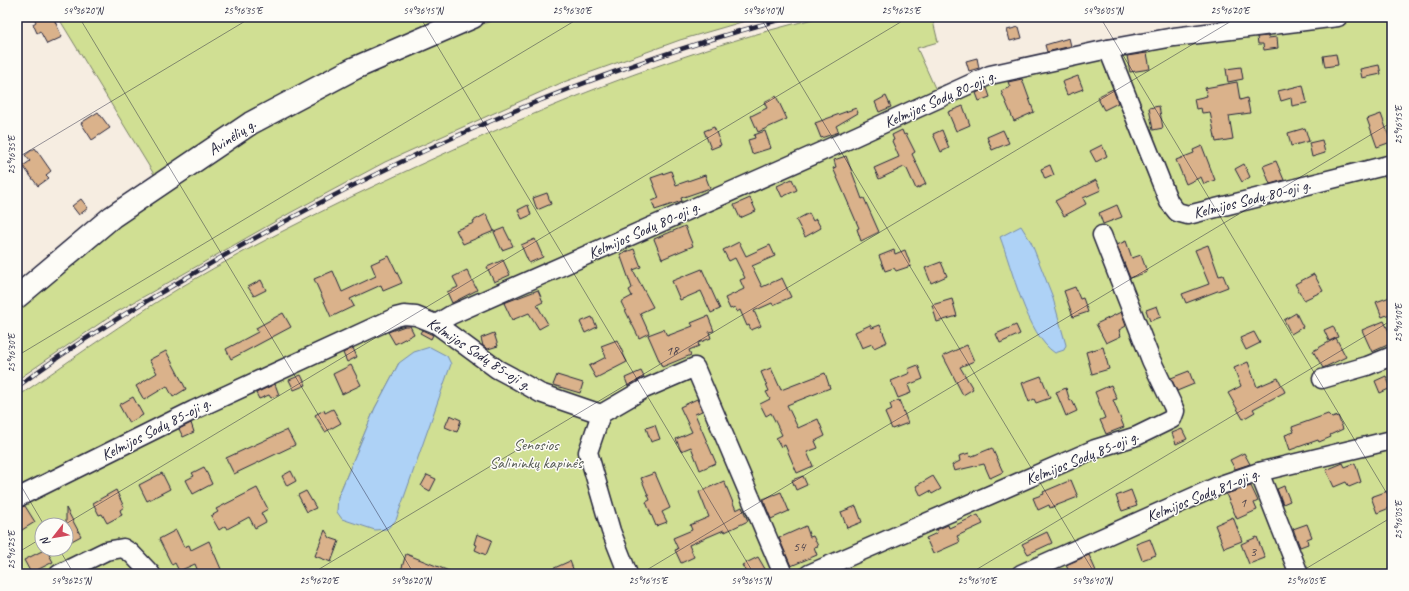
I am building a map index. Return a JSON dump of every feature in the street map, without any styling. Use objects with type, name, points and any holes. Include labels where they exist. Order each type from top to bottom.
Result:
[{"type":"main road","name":"Avinėlių g.","points":[[17,297],[112,217],[251,124],[355,68],[473,17]]},
{"type":"street","points":[[1108,49],[1174,37],[1338,17]]},
{"type":"street","name":"Kelmijos Sodų 80-oji g.","points":[[436,324],[451,315],[836,146],[990,75],[1108,49],[1169,202],[1177,212],[1188,215],[1392,164]]},
{"type":"street","name":"Kelmijos Sodų 85-oji g.","points":[[809,574],[1095,449],[1137,436],[1172,419],[1175,411],[1151,360],[1102,235]]},
{"type":"street","name":"Kelmijos Sodų 85-oji g.","points":[[17,498],[194,410],[396,317],[404,315],[416,316],[436,324],[497,369],[540,393],[601,414]]},
{"type":"street","points":[[1322,379],[1367,366],[1392,356]]},
{"type":"street","points":[[628,574],[611,531],[588,452],[601,414],[644,389],[695,367],[783,574]]},
{"type":"street","name":"Kelmijos Sodų 81-oji g.","points":[[1021,574],[1218,486],[1258,472],[1392,440]]},
{"type":"street","points":[[1258,472],[1299,574]]},
{"type":"street","points":[[59,574],[106,551],[123,548],[131,553],[151,574]]},
{"type":"green space","points":[[58,17],[452,17],[155,176]]},
{"type":"green space","points":[[502,17],[759,17],[680,40],[561,83],[385,162],[290,213],[115,313],[17,380],[17,310],[80,255],[137,211],[277,117],[436,41]]},
{"type":"green space","name":"Senosios Salininkų kapinės","points":[[821,17],[932,17],[938,42],[917,48],[935,88],[1001,67],[1221,22],[1220,17],[1392,17],[1392,574],[17,574],[17,397],[160,300],[214,268],[280,232],[416,167],[540,111],[632,75],[725,43]],"holes":[[[399,363],[338,497],[375,408]]]},
{"type":"water","points":[[1021,226],[1031,242],[1052,295],[1066,345],[1064,350],[1055,353],[1045,344],[1036,332],[1028,317],[1000,237]]},
{"type":"water","points":[[430,347],[447,356],[451,364],[396,520],[387,529],[375,530],[342,519],[337,512],[338,497],[375,408],[399,363],[414,352]]},
{"type":"building","points":[[34,17],[53,17],[62,37],[47,44],[40,31],[37,33],[33,24],[36,22]]},
{"type":"building","points":[[1019,27],[1022,38],[1010,41],[1007,30]]},
{"type":"building","points":[[1268,36],[1268,38],[1277,37],[1278,48],[1264,50],[1263,44],[1258,44],[1257,37]]},
{"type":"building","points":[[1069,38],[1071,46],[1047,52],[1045,45]]},
{"type":"building","points":[[1147,53],[1150,69],[1130,72],[1127,56]]},
{"type":"building","points":[[1336,54],[1338,65],[1325,67],[1323,56]]},
{"type":"building","points":[[977,58],[979,68],[969,71],[966,61]]},
{"type":"building","points":[[1379,65],[1381,74],[1362,78],[1360,69]]},
{"type":"building","points":[[1241,67],[1243,79],[1228,82],[1226,69]]},
{"type":"building","points":[[1078,76],[1083,89],[1067,95],[1062,82]]},
{"type":"building","points":[[1022,79],[1034,112],[1014,121],[1001,91],[1010,87],[1008,82]]},
{"type":"building","points":[[1237,82],[1240,100],[1247,98],[1250,113],[1229,116],[1233,139],[1216,142],[1210,112],[1202,113],[1201,108],[1196,109],[1194,99],[1207,96],[1205,88]]},
{"type":"building","points":[[1303,85],[1307,103],[1292,106],[1291,98],[1281,101],[1278,91]]},
{"type":"building","points":[[987,88],[990,97],[979,101],[976,93]]},
{"type":"building","points":[[1113,89],[1118,103],[1104,110],[1097,97]]},
{"type":"building","points":[[776,96],[787,119],[758,132],[751,116],[767,108],[764,102]]},
{"type":"building","points":[[886,96],[891,107],[879,112],[875,102]]},
{"type":"building","points":[[963,106],[970,125],[956,131],[948,112]]},
{"type":"building","points":[[1159,106],[1163,128],[1153,130],[1149,108]]},
{"type":"building","points":[[856,108],[858,113],[836,126],[839,132],[821,138],[815,123]]},
{"type":"building","points":[[98,112],[110,128],[92,140],[81,123]]},
{"type":"building","points":[[1381,114],[1391,142],[1377,147],[1367,119]]},
{"type":"building","points":[[714,127],[721,145],[711,149],[704,131]]},
{"type":"building","points":[[1305,128],[1309,141],[1291,146],[1288,133]]},
{"type":"building","points":[[902,130],[904,135],[906,134],[915,152],[912,154],[926,184],[916,189],[907,169],[904,167],[879,179],[874,168],[899,157],[892,141],[894,140],[892,135]]},
{"type":"building","points":[[942,130],[949,148],[941,152],[933,134]]},
{"type":"building","points":[[1003,130],[1009,143],[992,150],[987,137]]},
{"type":"building","points":[[765,131],[771,148],[752,154],[748,140],[755,138],[754,135]]},
{"type":"building","points":[[1322,140],[1325,153],[1312,157],[1309,143]]},
{"type":"building","points":[[1102,145],[1107,156],[1096,162],[1090,151]]},
{"type":"building","points":[[1202,146],[1215,180],[1204,184],[1201,177],[1186,184],[1176,160],[1194,153],[1193,150]]},
{"type":"building","points":[[35,148],[51,171],[46,175],[49,178],[38,186],[23,166],[30,161],[25,155]]},
{"type":"building","points":[[846,156],[862,199],[864,198],[879,232],[861,241],[857,229],[859,228],[833,168],[836,167],[834,160]]},
{"type":"building","points":[[1276,161],[1284,180],[1270,184],[1263,166]]},
{"type":"building","points":[[1244,164],[1250,177],[1242,182],[1235,169]]},
{"type":"building","points":[[1050,165],[1054,175],[1045,179],[1041,169]]},
{"type":"building","points":[[671,171],[676,185],[705,175],[710,188],[681,198],[682,201],[655,210],[652,201],[659,198],[651,178]]},
{"type":"building","points":[[792,179],[797,190],[782,197],[777,186]]},
{"type":"building","points":[[1096,180],[1101,190],[1083,198],[1086,204],[1064,216],[1055,201]]},
{"type":"building","points":[[547,193],[551,204],[537,210],[533,198]]},
{"type":"building","points":[[750,198],[756,211],[740,218],[734,205]]},
{"type":"building","points":[[81,199],[88,208],[79,215],[72,206]]},
{"type":"building","points":[[528,205],[531,215],[522,219],[518,210]]},
{"type":"building","points":[[1117,205],[1122,217],[1103,224],[1099,213]]},
{"type":"building","points":[[809,213],[813,221],[816,219],[821,228],[805,237],[796,220]]},
{"type":"building","points":[[486,214],[494,231],[463,244],[456,230],[474,223],[473,221]]},
{"type":"building","points":[[685,226],[693,246],[662,259],[654,239]]},
{"type":"building","points":[[504,228],[513,246],[502,250],[494,232]]},
{"type":"building","points":[[535,239],[543,257],[529,263],[521,245]]},
{"type":"building","points":[[1126,241],[1132,258],[1141,255],[1147,272],[1130,278],[1117,245]]},
{"type":"building","points":[[739,242],[746,256],[770,245],[775,256],[752,266],[762,287],[782,278],[791,297],[754,311],[761,326],[751,330],[749,325],[747,326],[740,310],[737,312],[735,307],[730,309],[725,298],[744,289],[740,280],[745,278],[735,258],[729,261],[723,250]]},
{"type":"building","points":[[1208,245],[1219,276],[1223,275],[1228,287],[1186,303],[1182,294],[1209,284],[1195,250]]},
{"type":"building","points":[[634,249],[641,267],[633,270],[653,307],[640,313],[649,333],[639,338],[621,302],[632,296],[629,290],[632,288],[620,254]]},
{"type":"building","points":[[894,250],[895,254],[905,250],[911,266],[896,271],[894,268],[885,271],[879,256]]},
{"type":"building","points":[[389,256],[402,283],[383,291],[381,285],[350,299],[354,306],[331,317],[314,279],[333,271],[342,292],[376,276],[371,264]]},
{"type":"building","points":[[503,260],[510,275],[494,282],[487,267]]},
{"type":"building","points":[[941,262],[947,276],[931,283],[925,268]]},
{"type":"building","points":[[702,269],[720,309],[711,313],[701,291],[680,300],[672,281]]},
{"type":"building","points":[[467,270],[477,290],[452,303],[447,292],[458,287],[453,277]]},
{"type":"building","points":[[1314,274],[1323,291],[1304,300],[1295,284]]},
{"type":"building","points":[[261,280],[266,290],[254,296],[248,287]]},
{"type":"building","points":[[1075,287],[1080,299],[1083,298],[1088,312],[1073,317],[1064,291]]},
{"type":"building","points":[[538,290],[543,302],[537,305],[548,324],[539,329],[529,313],[512,320],[504,303]]},
{"type":"building","points":[[1390,297],[1392,302],[1392,313],[1382,317],[1376,302]]},
{"type":"building","points":[[952,299],[957,316],[937,322],[932,305]]},
{"type":"building","points":[[1157,306],[1161,317],[1150,321],[1146,310]]},
{"type":"building","points":[[1121,312],[1126,326],[1119,330],[1121,336],[1106,343],[1096,324]]},
{"type":"building","points":[[283,313],[291,327],[231,359],[226,349],[258,332],[256,328]]},
{"type":"building","points":[[1296,313],[1303,327],[1291,334],[1284,320]]},
{"type":"building","points":[[708,316],[714,331],[709,332],[711,338],[698,343],[699,346],[689,350],[691,355],[662,367],[648,335],[664,329],[667,336],[693,326],[691,323]]},
{"type":"building","points":[[592,317],[597,327],[585,333],[580,322]]},
{"type":"building","points":[[1384,321],[1392,338],[1392,343],[1372,352],[1362,330]]},
{"type":"building","points":[[870,325],[872,328],[880,325],[887,342],[874,348],[872,344],[862,348],[855,332]]},
{"type":"building","points":[[1016,325],[1020,334],[1000,343],[996,334]]},
{"type":"building","points":[[405,326],[410,326],[414,334],[395,344],[388,332]]},
{"type":"building","points":[[1333,326],[1338,337],[1329,341],[1324,330]]},
{"type":"building","points":[[422,330],[433,335],[431,339],[420,333]]},
{"type":"building","points":[[1254,332],[1260,343],[1246,350],[1240,338]]},
{"type":"building","points":[[494,333],[498,346],[488,349],[483,346],[481,338]]},
{"type":"building","points":[[1336,338],[1346,357],[1323,368],[1313,351]]},
{"type":"building","points":[[617,340],[627,362],[596,378],[589,366],[606,357],[601,346]]},
{"type":"building","points":[[967,345],[974,361],[960,367],[973,389],[963,395],[943,356]]},
{"type":"building","points":[[1103,347],[1109,369],[1092,374],[1086,352]]},
{"type":"building","points":[[353,348],[357,357],[347,362],[343,353]]},
{"type":"building","points":[[166,351],[186,389],[173,397],[167,386],[144,400],[136,386],[157,373],[149,360]]},
{"type":"building","points":[[1248,362],[1257,387],[1278,378],[1285,392],[1253,409],[1255,412],[1243,419],[1228,393],[1241,386],[1234,368]]},
{"type":"building","points":[[351,365],[361,385],[342,394],[333,374]]},
{"type":"building","points":[[918,365],[923,379],[908,385],[911,393],[898,398],[891,381],[910,373],[908,369]]},
{"type":"building","points":[[771,368],[781,390],[825,373],[830,388],[787,405],[798,428],[818,419],[825,436],[815,441],[818,448],[807,452],[813,466],[797,473],[785,445],[781,447],[776,438],[782,435],[771,413],[766,416],[760,404],[770,399],[766,392],[769,391],[761,372]]},
{"type":"building","points":[[641,371],[644,377],[628,386],[625,378]]},
{"type":"building","points":[[1189,371],[1194,384],[1177,391],[1171,378]]},
{"type":"building","points":[[301,375],[306,385],[294,390],[289,380]]},
{"type":"building","points":[[557,375],[583,383],[580,393],[553,385]]},
{"type":"building","points":[[1041,376],[1050,398],[1036,403],[1034,399],[1029,402],[1022,383]]},
{"type":"building","points":[[1386,376],[1391,388],[1380,393],[1375,381]]},
{"type":"building","points":[[275,384],[279,395],[271,398],[269,395],[259,399],[256,393]]},
{"type":"building","points":[[1111,385],[1117,399],[1113,400],[1124,427],[1106,434],[1100,420],[1105,418],[1095,392]]},
{"type":"building","points":[[1066,388],[1070,401],[1072,400],[1077,411],[1066,416],[1056,392]]},
{"type":"building","points":[[133,397],[143,415],[129,423],[119,405]]},
{"type":"building","points":[[697,399],[702,411],[695,414],[716,463],[700,470],[691,447],[681,451],[676,439],[692,432],[680,407]]},
{"type":"building","points":[[899,400],[908,423],[892,429],[885,413],[892,410],[890,404]]},
{"type":"building","points":[[333,409],[341,423],[325,432],[315,415],[324,410],[325,413]]},
{"type":"building","points":[[1328,414],[1332,418],[1338,416],[1343,429],[1330,435],[1331,437],[1319,442],[1318,440],[1290,450],[1285,435],[1294,432],[1292,427]]},
{"type":"building","points":[[450,415],[461,420],[457,432],[445,427]]},
{"type":"building","points":[[191,423],[194,432],[183,437],[179,429]]},
{"type":"building","points":[[655,425],[660,439],[651,442],[646,428]]},
{"type":"building","points":[[1182,429],[1187,439],[1176,444],[1172,433]]},
{"type":"building","points":[[287,430],[295,445],[234,474],[226,458]]},
{"type":"building","points":[[992,448],[1003,472],[990,478],[984,464],[954,471],[952,465],[960,461],[959,456],[969,453],[970,457]]},
{"type":"building","points":[[1244,453],[1250,464],[1235,469],[1230,460]]},
{"type":"building","points":[[1343,463],[1345,467],[1355,463],[1361,482],[1349,487],[1346,482],[1334,487],[1326,470]]},
{"type":"building","points":[[204,467],[212,484],[193,494],[186,480],[194,476],[192,473]]},
{"type":"building","points":[[291,471],[296,481],[287,486],[282,476]]},
{"type":"building","points":[[162,473],[170,489],[147,501],[139,485]]},
{"type":"building","points":[[655,473],[670,508],[662,512],[667,522],[656,526],[646,502],[650,500],[641,478]]},
{"type":"building","points":[[427,475],[436,479],[430,491],[421,486]]},
{"type":"building","points":[[803,476],[807,485],[796,490],[792,480]]},
{"type":"building","points":[[933,476],[941,489],[932,494],[930,491],[921,496],[916,486]]},
{"type":"building","points":[[1071,480],[1078,497],[1050,508],[1049,505],[1038,510],[1033,498]]},
{"type":"building","points":[[724,481],[736,510],[742,507],[748,521],[725,532],[724,530],[689,545],[694,557],[681,563],[675,550],[678,549],[673,538],[692,530],[690,525],[709,517],[699,492]]},
{"type":"building","points":[[1251,486],[1258,501],[1254,503],[1257,510],[1237,519],[1226,494]]},
{"type":"building","points":[[1284,486],[1290,501],[1283,504],[1277,489]]},
{"type":"building","points":[[257,488],[268,509],[261,513],[266,522],[255,528],[249,517],[227,529],[225,526],[219,530],[211,516],[218,512],[216,509]]},
{"type":"building","points":[[116,490],[124,507],[120,510],[122,515],[107,523],[102,514],[99,515],[93,503]]},
{"type":"building","points":[[1131,490],[1137,506],[1122,511],[1116,496]]},
{"type":"building","points":[[306,491],[316,508],[307,512],[298,495]]},
{"type":"building","points":[[1388,491],[1392,507],[1377,513],[1371,497]]},
{"type":"building","points":[[781,492],[789,511],[771,519],[763,499]]},
{"type":"building","points":[[25,506],[34,523],[17,533],[17,508]]},
{"type":"building","points":[[856,506],[862,522],[847,528],[841,512]]},
{"type":"building","points":[[66,508],[71,517],[66,517]]},
{"type":"building","points":[[978,515],[983,524],[957,536],[960,542],[933,554],[926,538],[937,533],[936,530],[948,525],[949,528]]},
{"type":"building","points":[[1233,517],[1242,541],[1224,548],[1215,525]]},
{"type":"building","points":[[74,523],[81,536],[74,540]]},
{"type":"building","points":[[1307,524],[1312,537],[1307,539],[1308,544],[1300,547],[1293,529]]},
{"type":"building","points":[[806,526],[810,537],[813,536],[818,546],[814,547],[817,555],[791,566],[779,538]]},
{"type":"building","points":[[176,530],[184,547],[189,545],[191,550],[209,541],[221,569],[207,574],[199,574],[195,564],[179,571],[175,563],[172,565],[159,539]]},
{"type":"building","points":[[325,530],[330,538],[339,541],[331,562],[315,556]]},
{"type":"building","points":[[1047,532],[1052,543],[1028,554],[1022,544]]},
{"type":"building","points":[[477,534],[492,540],[486,555],[475,550],[477,545],[474,544]]},
{"type":"building","points":[[1257,537],[1265,558],[1249,564],[1241,544]]},
{"type":"building","points":[[1150,539],[1156,555],[1142,560],[1136,544]]},
{"type":"building","points":[[406,554],[454,573],[454,574],[400,574]]},
{"type":"building","points":[[34,555],[34,557],[50,557],[53,562],[31,573],[24,560]]},
{"type":"building","points":[[1089,555],[1096,571],[1088,574],[1070,574],[1066,565]]},
{"type":"building","points":[[758,557],[768,574],[747,574],[742,565]]},
{"type":"building","points":[[570,561],[575,574],[541,574]]},
{"type":"railway","points":[[17,387],[39,370],[85,339],[179,282],[272,228],[415,155],[488,122],[637,64],[713,39],[790,17]]}]
